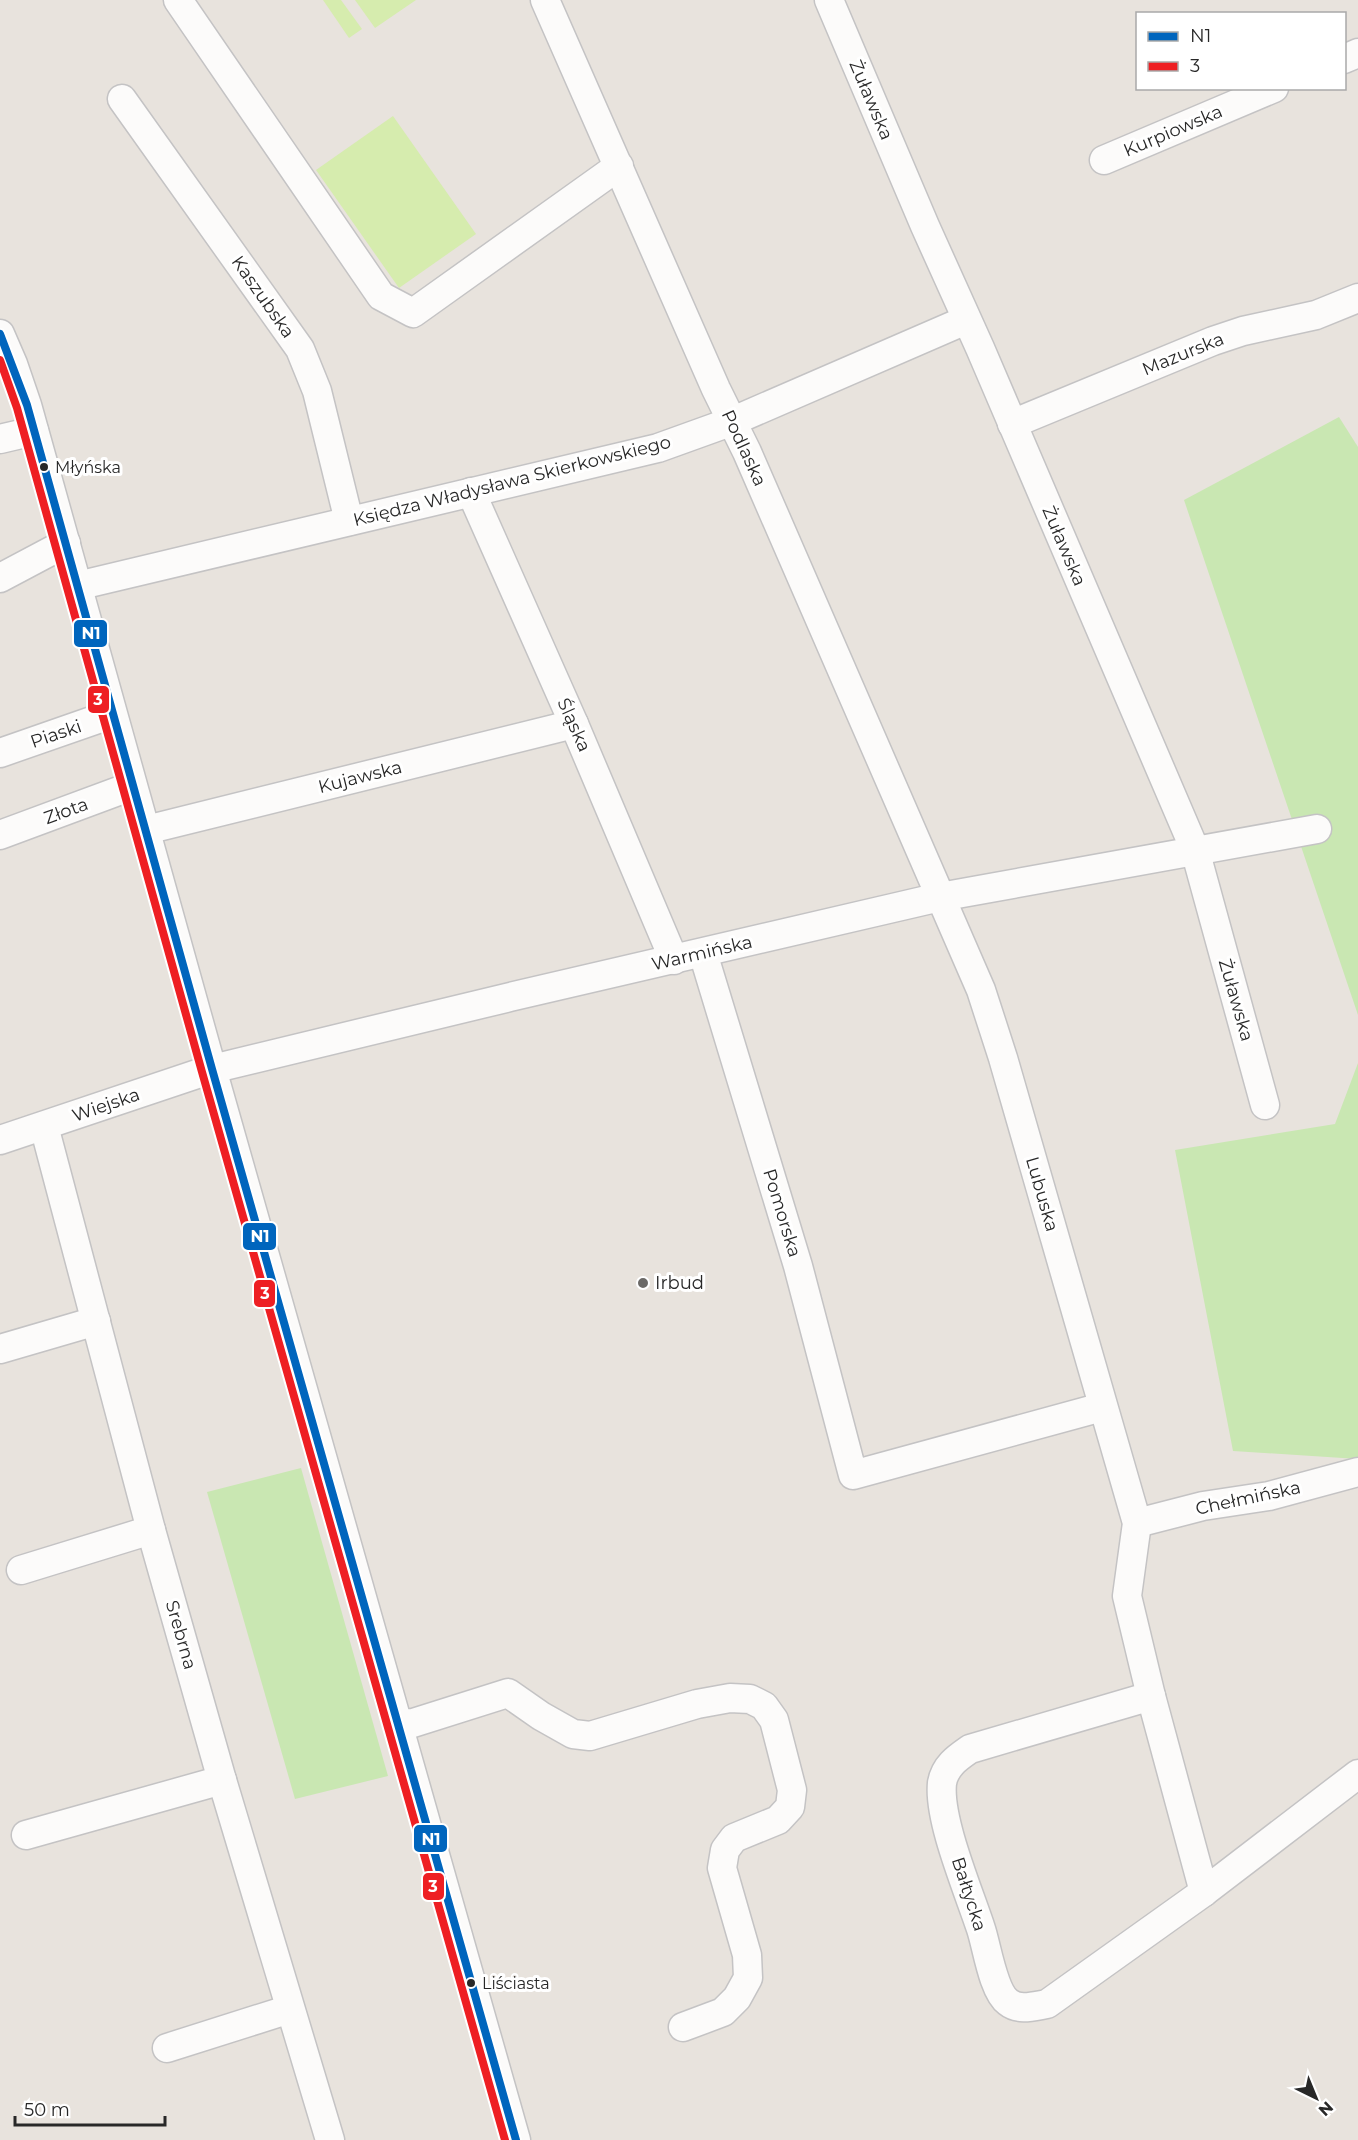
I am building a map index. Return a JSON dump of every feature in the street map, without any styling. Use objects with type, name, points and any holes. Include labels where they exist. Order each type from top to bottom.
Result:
[{"type":"street","points":[[178,0],[381,296],[413,313],[619,166]]},
{"type":"street","name":"Podlaska","points":[[545,0],[716,389],[733,421],[940,897]]},
{"type":"street","name":"Żuławska","points":[[829,0],[1194,850],[1265,1105]]},
{"type":"street","name":"Kurpiowska","points":[[1104,160],[1269,90]]},
{"type":"street","name":"Kaszubska","points":[[122,99],[300,349],[317,391],[349,521]]},
{"type":"street","name":"Mazurska","points":[[1012,424],[1213,341],[1243,331],[1316,315],[1358,298]]},
{"type":"street","name":"Księdza Władysława Skierkowskiego","points":[[77,586],[658,448],[733,421],[966,320]]},
{"type":"street","points":[[0,334],[13,364],[34,431],[132,786],[516,2140]]},
{"type":"street","points":[[0,439],[34,431]]},
{"type":"street","name":"Śląska","points":[[471,492],[574,724],[674,960]]},
{"type":"street","points":[[0,578],[66,543]]},
{"type":"street","name":"Piaski","points":[[0,753],[112,714]]},
{"type":"street","name":"Kujawska","points":[[146,830],[574,724]]},
{"type":"street","name":"Złota","points":[[0,835],[132,786]]},
{"type":"street","name":"Warmińska","points":[[212,1069],[940,897],[1317,829]]},
{"type":"street","name":"Lubuska","points":[[940,897],[981,990],[1003,1058],[1137,1523]]},
{"type":"street","name":"Pomorska","points":[[703,953],[798,1266],[853,1475],[1102,1407]]},
{"type":"street","name":"Wiejska","points":[[0,1140],[212,1069]]},
{"type":"street","name":"Srebrna","points":[[44,1126],[151,1530],[222,1780],[330,2140]]},
{"type":"street","points":[[0,1349],[96,1321]]},
{"type":"street","name":"Chełmińska","points":[[1137,1523],[1203,1506],[1269,1496],[1358,1472]]},
{"type":"street","points":[[1137,1523],[1127,1596],[1151,1696],[1204,1892]]},
{"type":"street","points":[[21,1570],[151,1530]]},
{"type":"street","points":[[398,1724],[413,1723],[508,1693],[541,1716],[573,1734],[590,1736],[697,1704],[730,1698],[750,1699],[764,1706],[774,1720],[792,1790],[790,1807],[778,1820],[734,1838],[725,1850],[722,1868],[747,1955],[748,1978],[737,1998],[723,2012],[683,2027]]},
{"type":"street","name":"Bałtycka","points":[[1151,1696],[970,1749],[949,1765],[943,1780],[942,1795],[955,1852],[982,1931],[998,1989],[1008,2002],[1025,2008],[1047,2004],[1204,1892],[1358,1774]]},
{"type":"street","points":[[26,1835],[222,1780]]},
{"type":"street","points":[[167,2048],[290,2009]]},
{"type":"green space","points":[[323,0],[341,0],[362,29],[349,38]]},
{"type":"green space","points":[[355,0],[416,0],[375,28]]},
{"type":"green space","points":[[393,116],[476,234],[399,288],[316,170]]},
{"type":"green space","points":[[1339,417],[1358,447],[1358,1015],[1184,500]]},
{"type":"green space","points":[[1358,1063],[1358,1459],[1233,1451],[1175,1150],[1335,1124]]},
{"type":"green space","points":[[301,1468],[388,1776],[295,1799],[207,1492]]},
{"type":"transit line","name":"N1","points":[[0,334],[27,405],[212,1069],[516,2140]]},
{"type":"transit line","name":"3","points":[[0,360],[17,408],[202,1072],[505,2140]]},
{"type":"place","name":"Młyńska","points":[[44,467]]},
{"type":"place","name":"Irbud","points":[[643,1283]]},
{"type":"place","name":"Liściasta","points":[[471,1983]]}]
